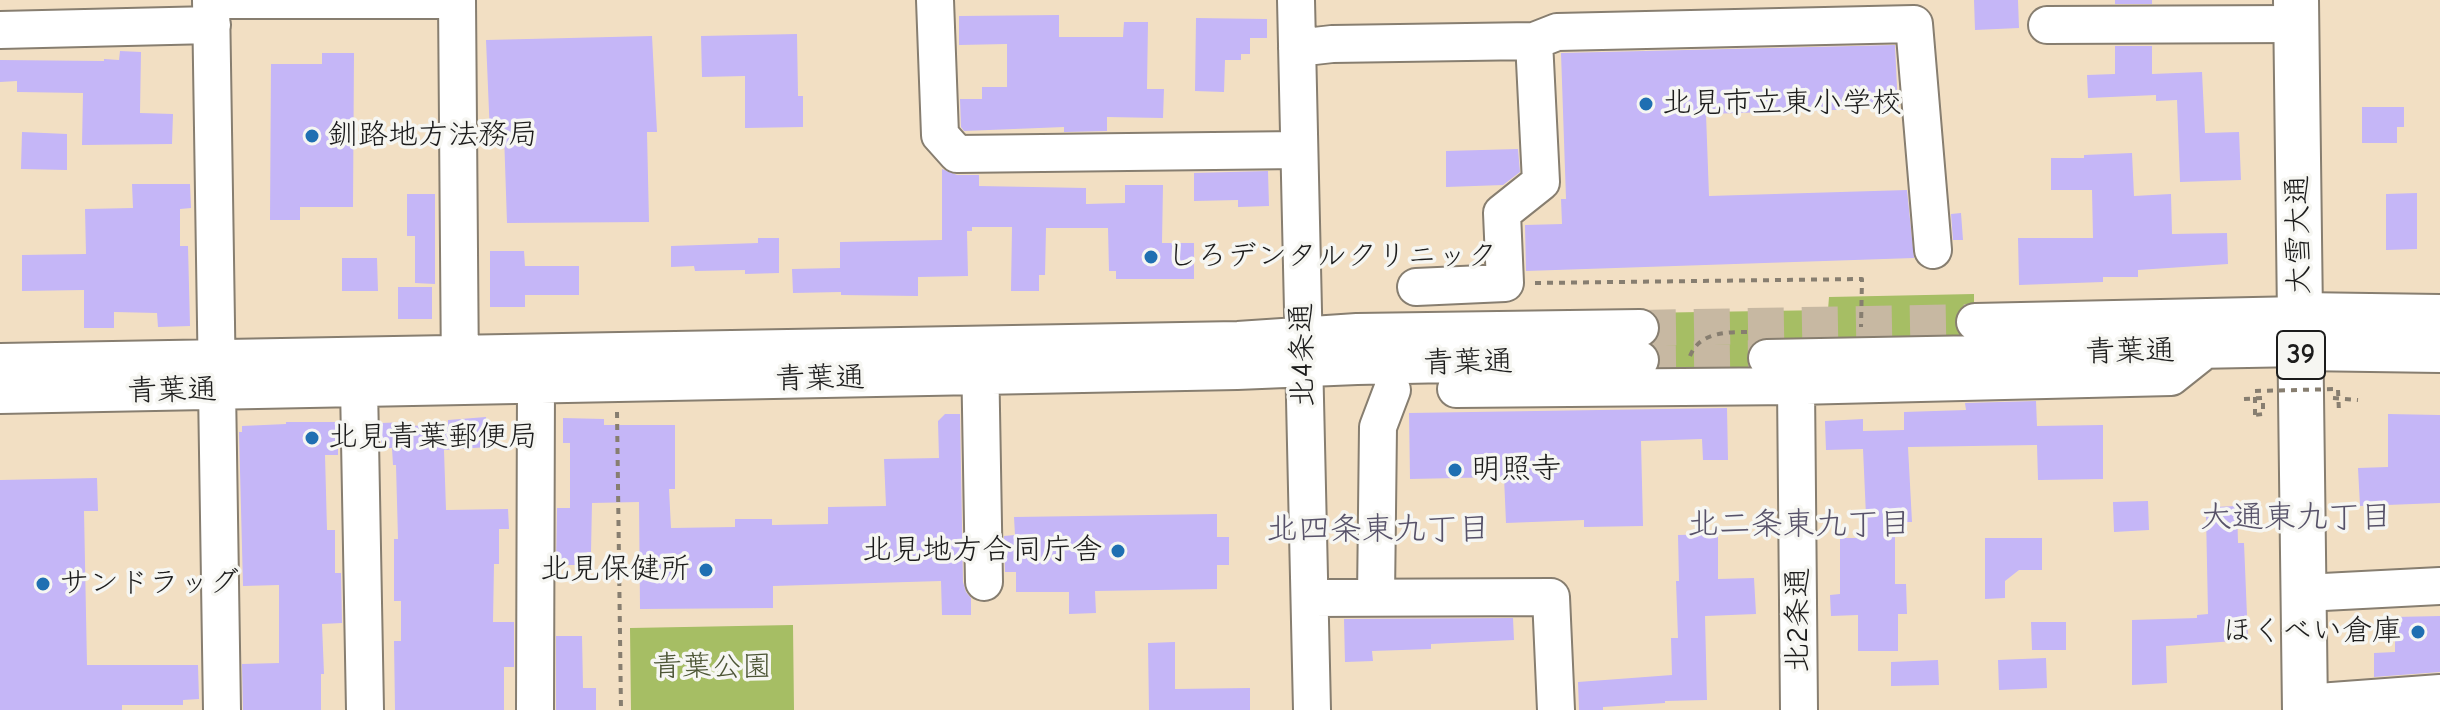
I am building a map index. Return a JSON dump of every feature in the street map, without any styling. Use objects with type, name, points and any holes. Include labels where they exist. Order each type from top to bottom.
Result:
[{"type":"main road","name":"大雪大通","points":[[2296,12],[2305,706]]},
{"type":"main road","points":[[2300,332],[2440,317]]},
{"type":"main road","points":[[2300,332],[2440,350]]},
{"type":"street","points":[[0,30],[211,8],[444,0]]},
{"type":"street","points":[[457,0],[460,369]]},
{"type":"street","points":[[935,0],[940,135],[957,154],[1299,150]]},
{"type":"street","name":"北4条通","points":[[1296,0],[1312,710]]},
{"type":"street","points":[[211,8],[222,710]]},
{"type":"street","points":[[2047,25],[2296,12]]},
{"type":"street","points":[[1297,48],[1332,44],[1534,41],[1557,32],[1914,24],[1933,250]]},
{"type":"street","points":[[1416,287],[1505,283],[1502,213],[1541,182],[1534,41]]},
{"type":"street","name":"青葉通","points":[[1975,322],[2300,332]]},
{"type":"street","name":"青葉通","points":[[0,362],[218,374],[359,386],[460,369],[536,384],[980,360],[1238,340],[1303,352],[1357,332],[1640,344]]},
{"type":"street","name":"青葉通","points":[[1767,358],[2205,350],[2300,332]]},
{"type":"street","points":[[1303,352],[1366,390],[1392,390],[1796,386],[2171,377],[2205,350]]},
{"type":"street","points":[[980,360],[984,582]]},
{"type":"street","name":"青葉通","points":[[0,395],[218,374],[980,360]]},
{"type":"street","points":[[535,710],[536,384]]},
{"type":"street","points":[[359,386],[365,710]]},
{"type":"street","name":"北2条通","points":[[1796,386],[1799,710]]},
{"type":"street","points":[[1376,597],[1378,427],[1392,390]]},
{"type":"street","points":[[2304,593],[2440,586]]},
{"type":"street","points":[[1310,598],[1551,597],[1556,710]]},
{"type":"street","points":[[2305,706],[2440,693]]},
{"type":"path","points":[[1505,283],[1862,279],[1861,329]]},
{"type":"path","points":[[2244,399],[2263,398],[2263,414],[2255,415],[2255,391],[2338,389],[2339,413]]},
{"type":"path","points":[[2331,398],[2358,400]]},
{"type":"path","points":[[617,410],[621,710]]},
{"type":"green space","points":[[1974,294],[1974,345],[1767,371],[1640,373],[1639,313],[1828,310],[1829,297]]},
{"type":"green space","name":"青葉公園","points":[[793,625],[794,710],[631,710],[630,628]]},
{"type":"building","points":[[1974,0],[2018,0],[2019,28],[1975,30]]},
{"type":"building","points":[[2115,0],[2152,0],[2152,4],[2115,4]]},
{"type":"building","points":[[1059,15],[1059,37],[1123,37],[1124,22],[1148,22],[1147,89],[1164,89],[1163,118],[1107,117],[1107,131],[1064,132],[1064,127],[964,131],[961,127],[960,99],[982,99],[982,87],[1007,87],[1007,44],[959,45],[959,16]]},
{"type":"building","points":[[1196,18],[1267,19],[1267,38],[1250,38],[1250,54],[1241,54],[1241,60],[1225,60],[1224,92],[1195,91]]},
{"type":"building","points":[[797,34],[798,96],[803,96],[803,127],[745,128],[745,76],[702,77],[701,36]]},
{"type":"building","points":[[652,36],[657,132],[647,132],[649,222],[507,223],[504,134],[490,135],[486,40]]},
{"type":"building","points":[[1895,45],[1898,108],[1706,114],[1709,196],[1907,190],[1914,258],[1526,271],[1525,225],[1562,224],[1561,199],[1566,199],[1561,53]]},
{"type":"building","points":[[2115,46],[2152,46],[2152,74],[2202,72],[2205,133],[2239,132],[2241,180],[2180,182],[2177,100],[2156,101],[2156,95],[2088,98],[2087,75],[2115,74]]},
{"type":"building","points":[[120,51],[141,52],[140,113],[173,114],[172,144],[82,145],[83,93],[17,92],[17,81],[0,82],[0,60],[119,60]]},
{"type":"building","name":"釧路地方法務局","points":[[322,53],[354,53],[353,207],[300,207],[300,220],[270,220],[271,64],[322,64]]},
{"type":"building","points":[[2362,107],[2404,107],[2404,127],[2397,127],[2397,143],[2362,143]]},
{"type":"building","points":[[22,132],[67,134],[67,170],[21,169]]},
{"type":"building","points":[[1518,149],[1520,172],[1503,185],[1446,187],[1446,151]]},
{"type":"building","points":[[2132,153],[2134,196],[2171,194],[2172,234],[2227,233],[2228,264],[2138,270],[2138,277],[2103,277],[2103,282],[2019,285],[2018,238],[2093,238],[2092,190],[2051,190],[2051,158]]},
{"type":"building","points":[[942,169],[957,175],[979,175],[979,186],[1086,188],[1086,204],[1125,203],[1125,185],[1163,185],[1162,243],[1194,243],[1194,279],[1116,279],[1116,271],[1109,271],[1108,228],[1046,228],[1045,275],[1039,275],[1039,291],[1011,291],[1012,227],[972,227],[972,231],[967,231],[968,276],[918,277],[918,296],[793,293],[792,269],[840,268],[840,242],[942,240]]},
{"type":"building","points":[[1268,171],[1269,206],[1238,207],[1238,200],[1194,201],[1194,173]]},
{"type":"building","points":[[132,184],[190,184],[191,208],[180,209],[180,246],[188,246],[190,326],[158,327],[157,313],[114,312],[114,328],[84,328],[84,290],[22,291],[22,255],[86,254],[85,209],[133,208]]},
{"type":"building","points":[[2417,193],[2417,249],[2386,250],[2386,194]]},
{"type":"building","points":[[407,194],[435,194],[435,284],[415,283],[415,236],[407,236]]},
{"type":"building","points":[[1961,213],[1963,240],[1953,240],[1951,214]]},
{"type":"building","points":[[758,238],[779,238],[779,273],[745,274],[745,270],[695,271],[694,266],[671,267],[671,246],[758,243]]},
{"type":"building","points":[[490,251],[524,251],[525,266],[579,266],[579,295],[525,295],[525,307],[490,307]]},
{"type":"building","points":[[342,258],[377,258],[378,291],[342,291]]},
{"type":"building","points":[[398,287],[432,287],[432,319],[398,319]]},
{"type":"building","points":[[2036,401],[2037,426],[2103,425],[2103,479],[2038,480],[2037,445],[1908,447],[1912,522],[1895,522],[1895,584],[1906,584],[1907,614],[1898,614],[1898,651],[1858,651],[1858,615],[1831,616],[1830,595],[1840,594],[1840,538],[1867,538],[1863,449],[1826,450],[1825,421],[1863,419],[1863,431],[1904,430],[1904,412],[1966,410],[1965,403]]},
{"type":"building","name":"明照寺","points":[[1727,408],[1728,460],[1703,460],[1702,439],[1641,441],[1643,526],[1584,527],[1584,520],[1506,523],[1504,477],[1410,479],[1409,413]]},
{"type":"building","points":[[945,414],[960,414],[963,582],[971,598],[971,615],[942,615],[941,581],[773,586],[773,608],[640,609],[639,502],[592,503],[591,552],[587,552],[587,565],[556,565],[557,508],[570,508],[570,443],[563,443],[563,418],[604,419],[604,425],[675,425],[675,489],[669,489],[671,528],[735,527],[735,519],[772,519],[772,525],[828,524],[828,507],[886,506],[884,459],[939,458],[938,421]]},
{"type":"building","points":[[2388,414],[2440,415],[2440,503],[2360,506],[2358,468],[2388,467]]},
{"type":"building","points":[[486,417],[488,447],[444,450],[446,510],[508,509],[509,529],[499,529],[499,564],[494,564],[493,622],[514,622],[514,667],[504,667],[504,710],[395,710],[394,641],[401,641],[401,601],[394,601],[394,539],[398,539],[396,465],[393,465],[392,448],[381,448],[381,423],[410,422],[410,426],[448,424],[448,420]]},
{"type":"building","points":[[338,422],[338,455],[325,455],[327,530],[335,530],[335,573],[341,573],[342,623],[322,624],[324,674],[321,674],[321,710],[243,710],[242,664],[279,663],[279,585],[243,586],[239,432],[242,432],[242,426]]},
{"type":"building","name":"サンドラッグ","points":[[97,478],[98,511],[84,511],[87,665],[198,665],[199,699],[183,700],[183,705],[122,705],[122,710],[0,710],[0,480]]},
{"type":"building","points":[[2148,501],[2149,530],[2114,532],[2113,502]]},
{"type":"building","points":[[2237,506],[2238,543],[2244,543],[2248,640],[2166,646],[2167,683],[2132,685],[2132,620],[2197,618],[2197,615],[2208,614],[2206,513],[2214,513],[2214,507]]},
{"type":"building","name":"北見地方合同庁舎","points":[[1217,514],[1217,537],[1229,537],[1229,565],[1217,565],[1217,589],[1095,591],[1096,613],[1069,614],[1069,592],[1016,592],[1016,572],[1005,572],[1004,536],[1015,535],[1014,517]]},
{"type":"building","points":[[1718,534],[1718,579],[1754,578],[1756,614],[1705,616],[1707,700],[1579,710],[1578,682],[1672,675],[1671,638],[1678,638],[1678,535]]},
{"type":"building","points":[[1985,538],[2042,538],[2042,570],[2019,570],[2005,581],[2005,598],[1985,599]]},
{"type":"building","points":[[2440,616],[2440,672],[2374,677],[2374,653],[2395,652],[2395,617]]},
{"type":"building","points":[[1513,618],[1514,640],[1431,644],[1431,649],[1372,651],[1373,661],[1345,662],[1344,619]]},
{"type":"building","points":[[2031,622],[2066,622],[2066,650],[2032,650]]},
{"type":"building","points":[[556,636],[582,636],[583,688],[596,688],[596,710],[556,710]]},
{"type":"building","points":[[1175,642],[1175,689],[1250,688],[1250,710],[1149,710],[1148,643]]},
{"type":"building","points":[[2046,658],[2047,688],[1999,690],[1998,660]]},
{"type":"building","points":[[1938,660],[1939,685],[1891,686],[1891,662]]},
{"type":"tunnel","points":[[1640,328],[1975,322]]},
{"type":"tunnel","points":[[1640,360],[1767,358]]},
{"type":"place","name":"北見市立東小学校","points":[[1646,104]]},
{"type":"place","name":"釧路地方法務局","points":[[312,136]]},
{"type":"place","name":"しろデンタルクリニック","points":[[1151,257]]},
{"type":"place","name":"北見青葉郵便局","points":[[312,438]]},
{"type":"place","name":"明照寺","points":[[1455,470]]},
{"type":"place","name":"北見地方合同庁舎","points":[[1118,551]]},
{"type":"place","name":"北見保健所","points":[[706,570]]},
{"type":"place","name":"サンドラッグ","points":[[43,584]]},
{"type":"place","name":"ほくべい倉庫","points":[[2418,632]]},
{"type":"district","name":"大通東九丁目","points":[[2296,518]]},
{"type":"district","name":"北二条東九丁目","points":[[1799,525]]},
{"type":"district","name":"北四条東九丁目","points":[[1378,530]]}]
